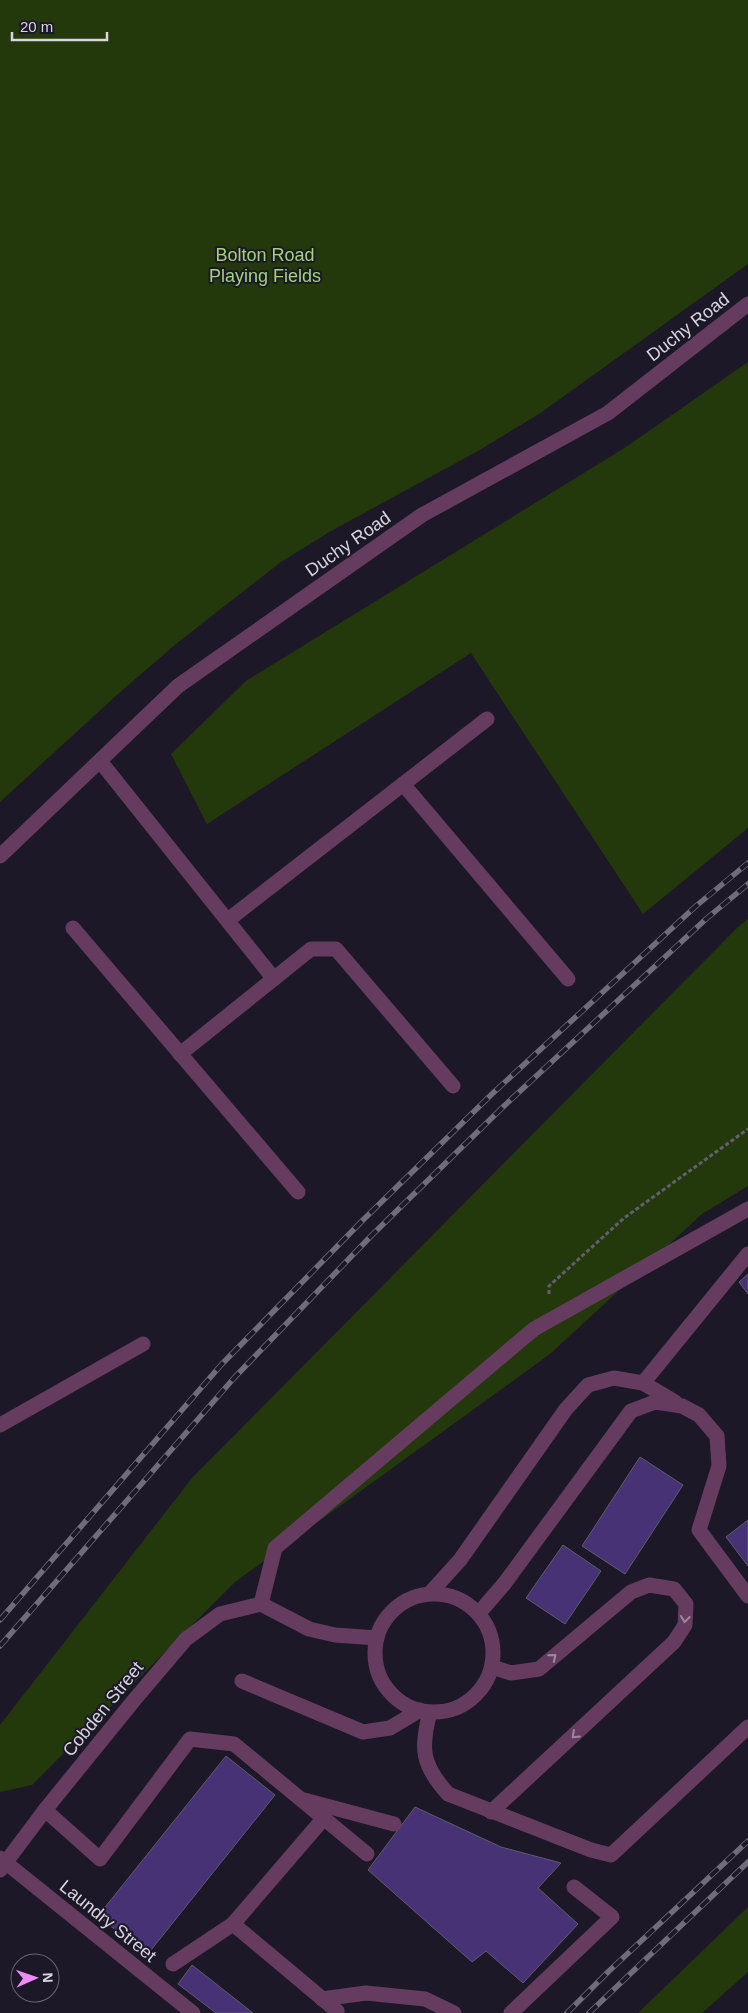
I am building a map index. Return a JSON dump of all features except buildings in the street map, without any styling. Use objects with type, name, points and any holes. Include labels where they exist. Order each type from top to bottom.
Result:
[{"type":"street","name":"Duchy Road","points":[[0,856],[187,680],[422,515],[608,413],[748,304]]},
{"type":"street","points":[[228,920],[487,719]]},
{"type":"street","points":[[100,761],[274,978]]},
{"type":"street","points":[[403,784],[568,979]]},
{"type":"street","points":[[73,928],[298,1192]]},
{"type":"street","points":[[180,1054],[312,948],[336,949],[453,1086]]},
{"type":"street","points":[[377,1638],[335,1635],[309,1629],[261,1604],[275,1548],[534,1329],[748,1210]]},
{"type":"street","points":[[643,1383],[748,1254]]},
{"type":"street","points":[[0,1425],[143,1344]]},
{"type":"street","points":[[430,1593],[460,1560],[566,1409],[588,1385],[614,1378],[643,1383],[699,1415],[717,1436],[719,1466],[698,1530],[748,1596]]},
{"type":"street","points":[[479,1613],[504,1584],[631,1411],[655,1402],[682,1406]]},
{"type":"street","points":[[491,1812],[674,1642],[685,1625],[686,1604],[674,1588],[649,1585],[631,1592],[539,1669],[511,1673],[492,1667]]},
{"type":"street","points":[[430,1593],[447,1594],[464,1602],[479,1613],[489,1629],[494,1648],[492,1667],[484,1685],[471,1700],[451,1710],[425,1711],[410,1707],[393,1695],[381,1678],[375,1658],[377,1638],[385,1620],[397,1606],[413,1597],[430,1593]]},
{"type":"street","name":"Cobden Street","points":[[2,1863],[135,1698],[186,1639],[220,1614],[261,1604]]},
{"type":"street","points":[[242,1681],[363,1732],[390,1728],[425,1711]]},
{"type":"street","points":[[425,1711],[425,1751],[428,1767],[434,1778],[448,1794],[591,1850],[612,1856],[748,1726]]},
{"type":"street","points":[[45,1810],[100,1859],[190,1739],[234,1744],[367,1854]]},
{"type":"street","points":[[300,1798],[394,1824]]},
{"type":"street","points":[[173,1964],[233,1924],[324,1818]]},
{"type":"street","name":"Laundry Street","points":[[2,1863],[193,2013]]},
{"type":"street","points":[[511,2013],[612,1917],[574,1887]]},
{"type":"street","points":[[233,1924],[337,2012]]},
{"type":"street","points":[[322,1999],[366,1993],[425,1999],[454,2013]]},
{"type":"path","points":[[549,1319],[549,1286],[624,1218],[748,1129]]},
{"type":"green space","name":"Bolton Road Playing Fields","points":[[0,0],[748,0],[748,264],[539,414],[478,451],[331,531],[281,562],[176,644],[118,694],[0,802]]},
{"type":"green space","points":[[748,362],[748,828],[643,914],[471,653],[207,824],[171,754],[246,681],[626,447]]},
{"type":"green space","points":[[748,919],[748,1186],[702,1214],[550,1354],[235,1582],[32,1785],[0,1792],[0,1725],[192,1478]]},
{"type":"green space","points":[[748,1907],[748,1972],[702,2013],[638,2013]]},
{"type":"railway","points":[[0,1620],[221,1365],[363,1220],[493,1093],[696,906],[748,863]]},
{"type":"railway","points":[[0,1646],[234,1378],[372,1235],[504,1106],[706,919],[748,884]]},
{"type":"railway","points":[[567,2013],[609,1971],[748,1841]]},
{"type":"railway","points":[[589,2013],[748,1862]]}]
